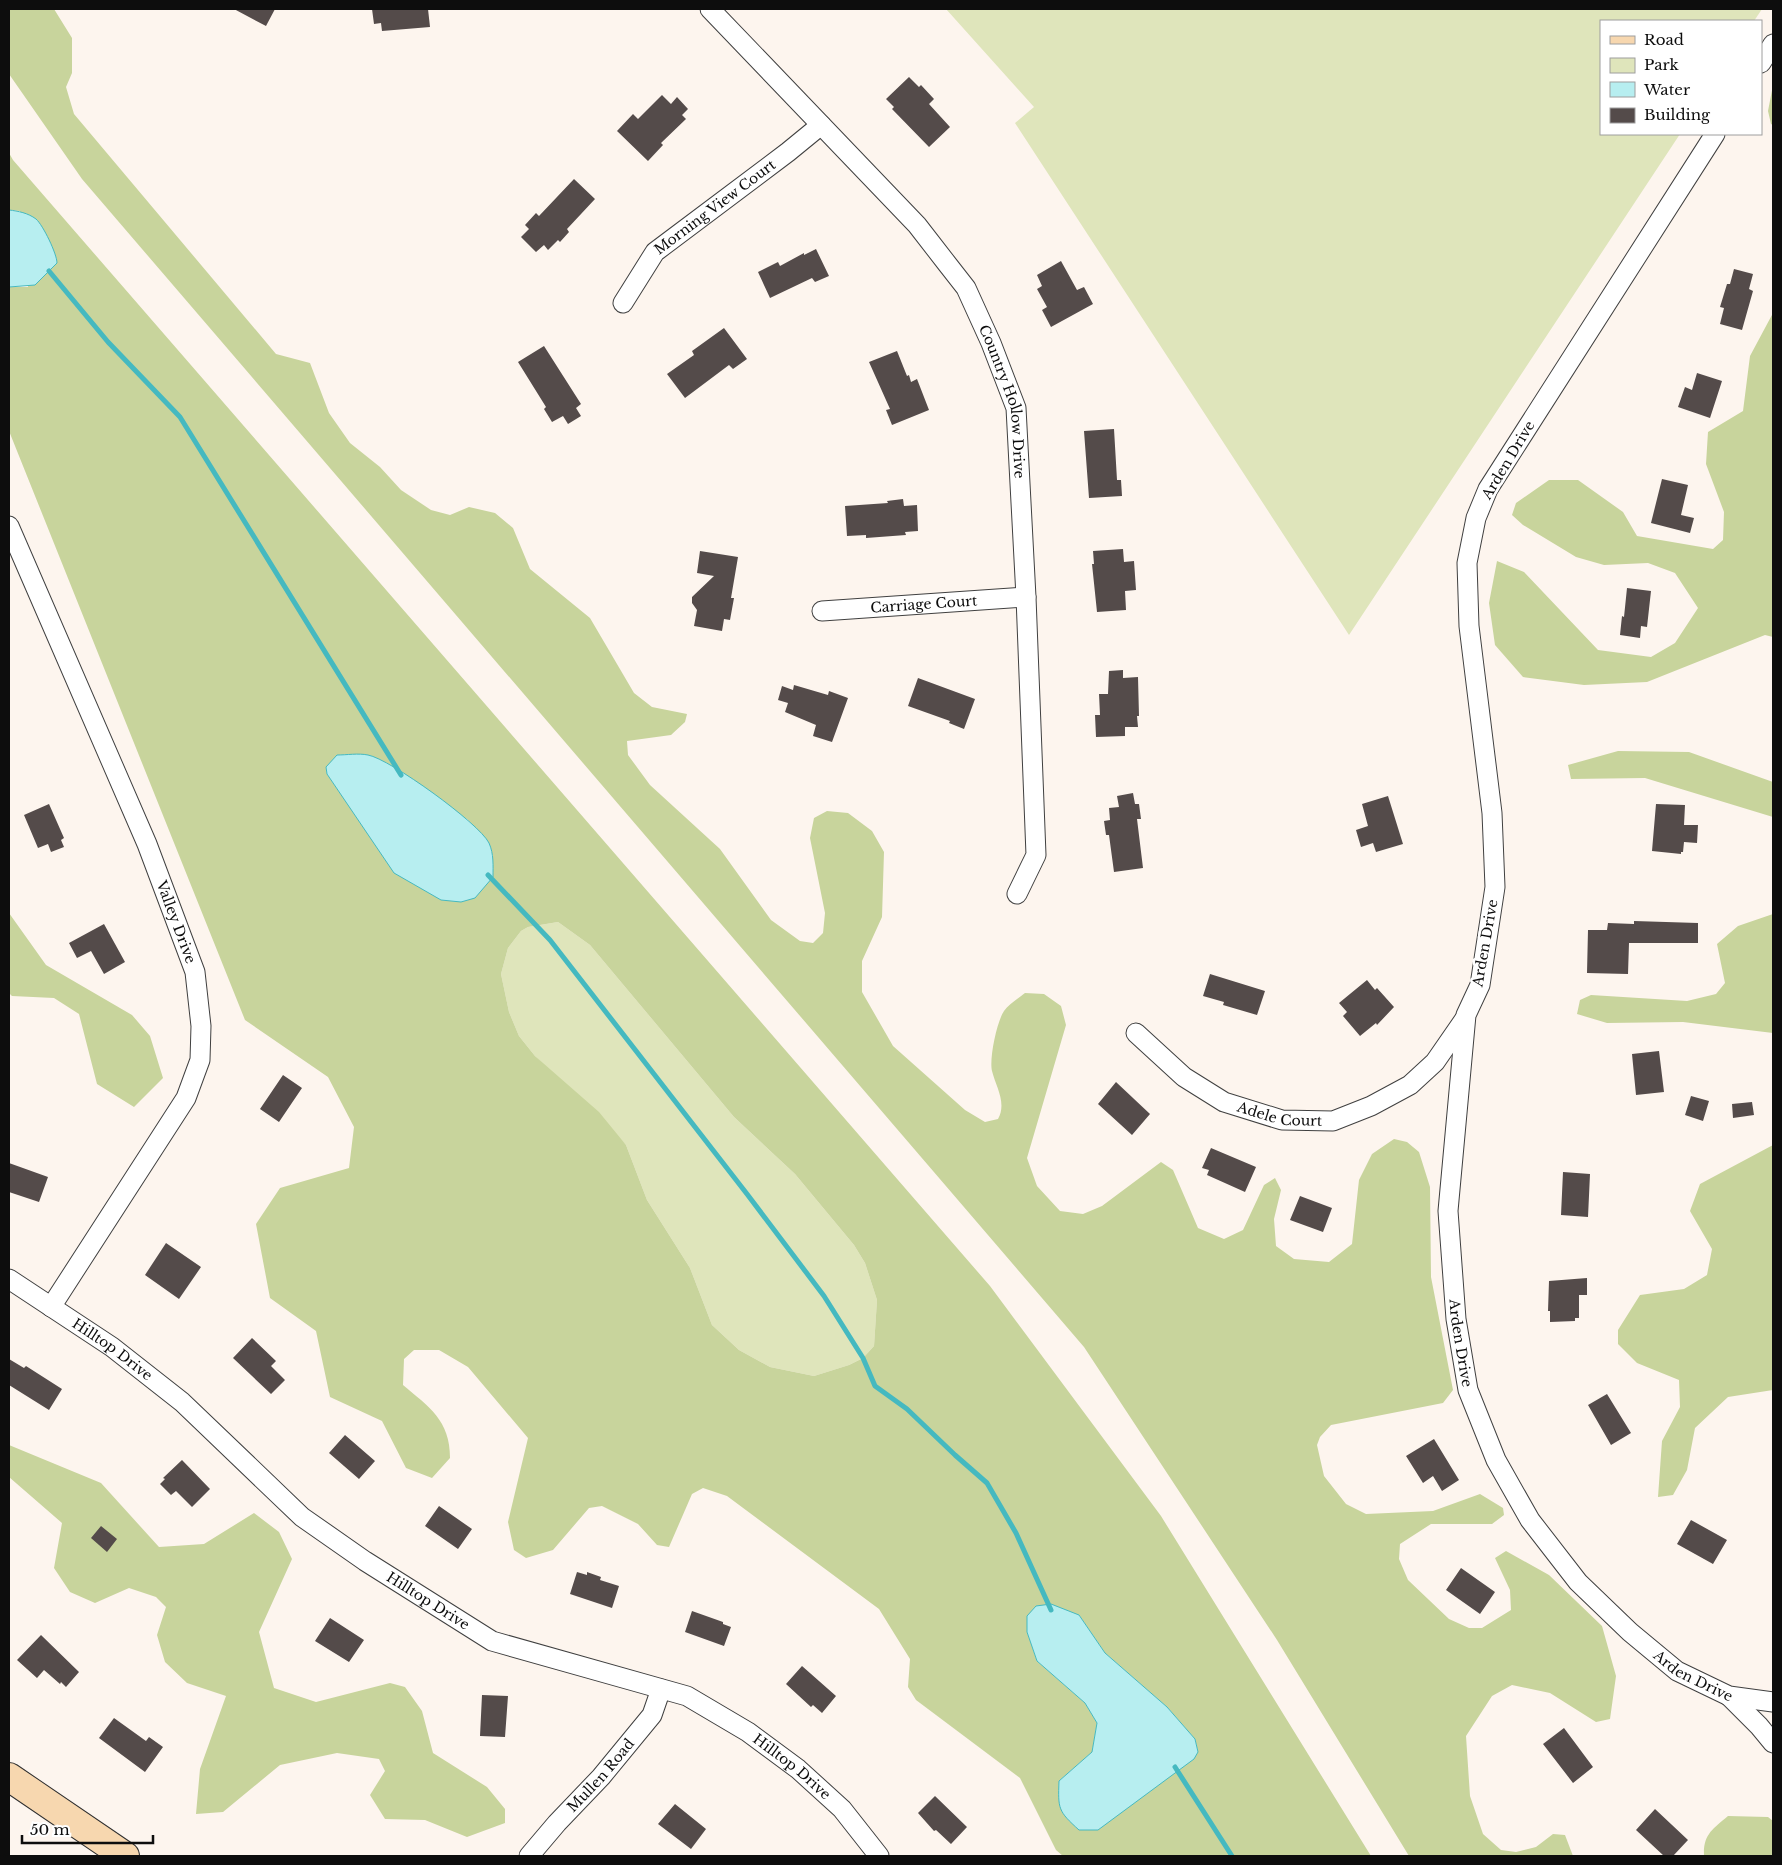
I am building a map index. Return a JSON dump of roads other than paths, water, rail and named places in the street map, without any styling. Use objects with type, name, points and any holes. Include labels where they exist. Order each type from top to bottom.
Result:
[{"type":"street","name":"Country Hollow Drive","points":[[710,9],[917,225],[966,288],[991,343],[1016,408],[1026,597],[1036,855],[1017,894]]},
{"type":"street","points":[[1762,61],[1773,44]]},
{"type":"street","name":"Morning View Court","points":[[623,303],[655,252],[821,126]]},
{"type":"street","name":"Arden Drive","points":[[1715,135],[1488,489],[1476,518],[1467,563],[1469,617],[1492,813],[1495,887],[1480,985],[1466,1015],[1448,1211],[1456,1319],[1468,1390],[1496,1460],[1530,1520],[1578,1582],[1630,1632],[1677,1671],[1729,1696],[1773,1702]]},
{"type":"street","name":"Valley Drive","points":[[9,526],[147,844],[195,972],[201,1026],[200,1060],[186,1098],[51,1307]]},
{"type":"street","name":"Carriage Court","points":[[822,611],[1026,597]]},
{"type":"street","name":"Adele Court","points":[[1136,1034],[1184,1077],[1224,1102],[1282,1120],[1333,1121],[1371,1106],[1410,1086],[1434,1062],[1461,1026],[1466,1015]]},
{"type":"street","name":"Hilltop Drive","points":[[9,1279],[112,1347],[182,1402],[302,1518],[365,1561],[492,1641],[686,1696],[748,1732],[784,1759],[842,1809],[879,1856]]},
{"type":"street","name":"Mullen Road","points":[[529,1856],[557,1823],[601,1777],[652,1715],[662,1689]]},
{"type":"street","points":[[1729,1696],[1773,1743]]},
{"type":"street","points":[[9,1777],[124,1856]]},
{"type":"water","points":[[9,210],[30,215],[36,219],[46,233],[55,253],[57,263],[35,285],[9,287]]},
{"type":"water","points":[[364,754],[379,759],[433,793],[469,821],[482,834],[492,851],[493,877],[475,898],[461,902],[441,900],[394,873],[327,774],[326,767],[337,755]]},
{"type":"water","points":[[1051,1604],[1079,1615],[1105,1653],[1167,1707],[1195,1739],[1198,1752],[1194,1759],[1098,1830],[1079,1830],[1063,1814],[1059,1804],[1059,1781],[1092,1752],[1097,1723],[1085,1703],[1037,1661],[1027,1632],[1027,1616],[1036,1606]]},
{"type":"waterway","points":[[49,271],[108,342],[180,417],[401,775]]},
{"type":"waterway","points":[[488,875],[550,940],[747,1194],[824,1296],[863,1358],[875,1386],[907,1409],[987,1483],[1016,1533],[1051,1610]]},
{"type":"waterway","points":[[1175,1767],[1232,1856]]}]
